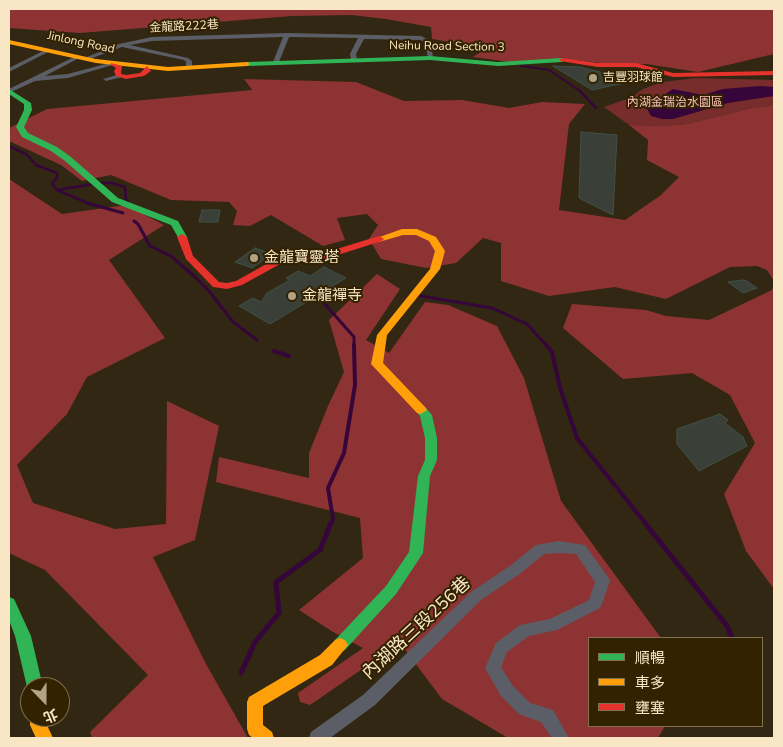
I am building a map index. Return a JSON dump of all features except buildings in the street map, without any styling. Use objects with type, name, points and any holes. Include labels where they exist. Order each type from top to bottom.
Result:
[{"type":"street","name":"金龍路222巷","points":[[14,89],[82,58],[121,45],[163,38],[254,33],[421,38],[428,41],[430,58]]},
{"type":"street","points":[[276,62],[287,35]]},
{"type":"street","points":[[354,60],[354,54],[362,36]]},
{"type":"street","name":"Jinlong Road","points":[[9,42],[113,64],[147,68]]},
{"type":"street","points":[[121,45],[186,58],[189,61],[188,68]]},
{"type":"street","points":[[9,70],[49,50]]},
{"type":"street","name":"Neihu Road Section 3","points":[[147,68],[168,69],[276,62],[430,58],[498,64],[564,60],[598,65],[636,65],[673,75],[747,72],[774,73]]},
{"type":"street","points":[[9,64],[18,66]]},
{"type":"street","points":[[36,79],[68,76],[113,64],[119,66],[117,73],[120,76]]},
{"type":"street","points":[[106,79],[142,75],[148,71],[147,68]]},
{"type":"street","points":[[14,89],[27,103],[28,110],[20,128],[25,135],[54,149],[68,159],[115,200],[174,223],[183,238],[189,257],[216,286],[239,283],[280,260],[328,255],[402,232],[417,232],[433,239],[440,252],[434,269],[382,335],[377,364],[396,386],[426,415],[431,438],[431,460],[424,476],[416,553],[391,590],[326,660],[255,702],[255,728],[266,738]]},
{"type":"street","name":"內湖路三段256巷","points":[[317,738],[369,700],[476,596],[516,569],[541,548],[559,547],[580,549],[603,581],[595,604],[552,625],[525,630],[501,648],[493,668],[507,692],[525,709],[547,716],[561,738]]},
{"type":"street","points":[[9,604],[13,624],[32,677]]},
{"type":"green space","name":"內湖金瑞治水園區","points":[[696,78],[774,80],[774,105],[748,109],[687,124],[662,126],[629,125],[604,107],[632,97],[643,89],[662,82]]},
{"type":"shaded area","points":[[9,9],[774,9],[774,54],[698,72],[646,64],[617,65],[577,60],[510,62],[473,57],[487,48],[432,39],[431,27],[352,15],[292,16],[80,33],[9,28]]},
{"type":"shaded area","points":[[244,79],[356,82],[404,101],[462,100],[509,108],[542,102],[585,104],[569,124],[559,210],[625,220],[661,195],[679,177],[647,160],[648,140],[629,125],[662,126],[687,124],[748,109],[774,105],[774,281],[767,270],[757,266],[730,267],[666,299],[615,287],[549,296],[501,281],[501,243],[483,238],[456,263],[426,268],[381,259],[369,239],[378,225],[367,214],[337,218],[345,240],[323,246],[271,215],[250,226],[233,225],[237,211],[229,202],[171,200],[111,175],[82,181],[61,165],[9,141],[9,128],[47,109],[252,90]]},
{"type":"shaded area","points":[[760,86],[774,87],[774,96],[728,103],[673,119],[651,116],[646,107],[673,89],[703,95],[723,89]]},
{"type":"shaded area","points":[[9,179],[62,214],[126,205],[164,225],[109,260],[165,338],[87,377],[67,414],[17,465],[33,503],[115,529],[166,524],[167,401],[219,426],[195,540],[153,557],[206,664],[248,738],[92,738],[90,732],[148,675],[45,570],[9,553]]},
{"type":"shaded area","points":[[377,274],[400,289],[366,340],[389,353],[425,302],[448,305],[497,326],[524,378],[561,501],[660,637],[588,637],[588,727],[664,727],[658,738],[508,738],[442,699],[400,643],[310,705],[300,702],[298,693],[363,648],[333,632],[299,610],[363,558],[360,518],[216,482],[219,457],[309,478],[309,453],[344,372],[329,320]]},
{"type":"shaded area","points":[[774,285],[774,589],[746,551],[724,494],[755,443],[730,395],[692,373],[623,379],[563,328],[572,304],[646,310],[666,316],[709,320],[772,290]]},
{"type":"waterway","points":[[521,66],[549,70],[580,91]]},
{"type":"waterway","points":[[580,91],[596,108]]},
{"type":"waterway","points":[[9,146],[26,154],[36,165],[57,173],[57,177],[52,184],[57,190]]},
{"type":"waterway","points":[[57,190],[99,183],[112,183],[125,187],[126,199],[129,204]]},
{"type":"waterway","points":[[57,190],[89,204]]},
{"type":"waterway","points":[[89,204],[123,213]]},
{"type":"waterway","points":[[134,221],[138,224],[150,246],[171,256],[195,277],[209,291],[233,322],[257,340]]},
{"type":"waterway","points":[[415,295],[492,308],[527,324],[547,346]]},
{"type":"waterway","points":[[324,303],[354,337],[354,345]]},
{"type":"waterway","points":[[331,524],[333,519],[328,488],[344,453],[355,385],[354,345]]},
{"type":"waterway","points":[[546,345],[552,352],[560,388],[577,438],[646,524]]},
{"type":"waterway","points":[[274,351],[289,356]]},
{"type":"waterway","points":[[241,673],[255,642],[279,613],[276,582],[320,550],[331,523]]},
{"type":"waterway","points":[[645,523],[727,626],[732,637]]},
{"type":"traffic: fast","points":[[247,64],[430,58],[498,64],[562,60]]},
{"type":"traffic: fast","points":[[9,91],[27,103],[28,110],[20,127],[25,135],[54,149],[68,159],[115,200],[175,223],[182,237]]},
{"type":"traffic: fast","points":[[340,645],[391,590],[416,553],[424,476],[431,460],[431,438],[426,415],[421,410]]},
{"type":"traffic: fast","points":[[9,603],[23,636],[33,677]]},
{"type":"traffic: slow","points":[[9,42],[96,61],[168,69],[247,64]]},
{"type":"traffic: slow","points":[[379,239],[402,232],[417,232],[433,239],[440,251],[435,269],[382,335],[377,364],[421,410]]},
{"type":"traffic: slow","points":[[266,738],[255,729],[255,702],[326,660],[340,645]]},
{"type":"traffic: slow","points":[[39,727],[45,738]]},
{"type":"traffic: jam","points":[[562,60],[598,65],[636,65],[673,75],[774,73]]},
{"type":"traffic: jam","points":[[113,64],[120,67],[117,71],[118,75],[126,77],[142,75],[148,71],[147,68]]},
{"type":"traffic: jam","points":[[182,237],[189,257],[216,285],[227,286],[239,283],[280,260],[328,255],[379,239]]},
{"type":"place","name":"吉豐羽球館","points":[[593,78]]},
{"type":"place","name":"金龍寶靈塔","points":[[254,258]]},
{"type":"place","name":"金龍禪寺","points":[[292,296]]}]
